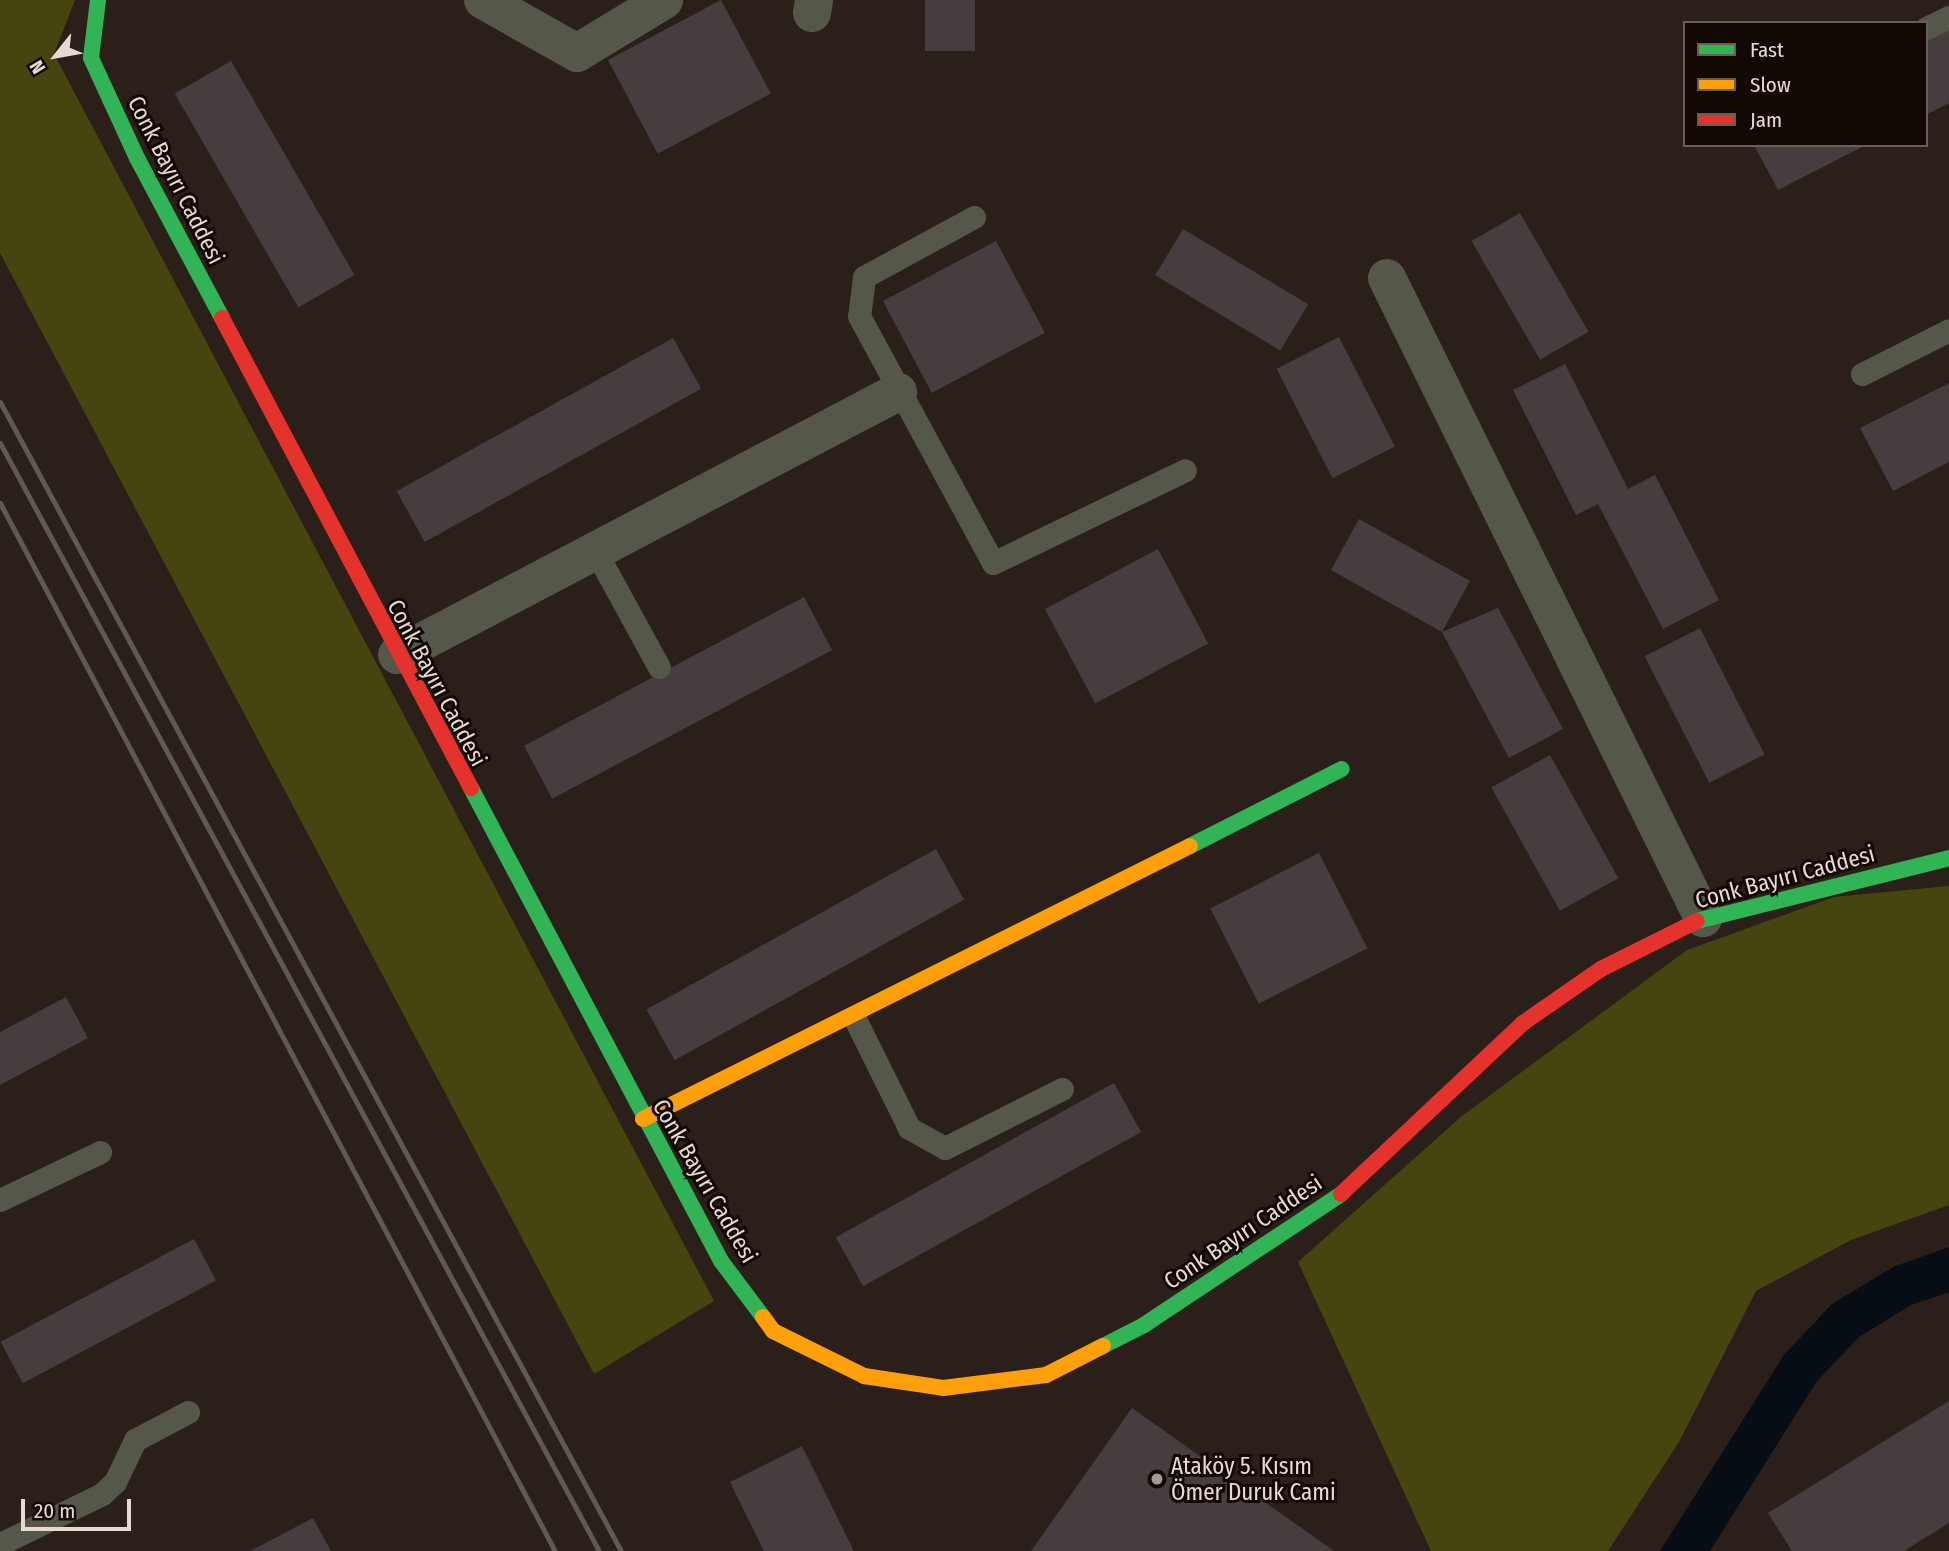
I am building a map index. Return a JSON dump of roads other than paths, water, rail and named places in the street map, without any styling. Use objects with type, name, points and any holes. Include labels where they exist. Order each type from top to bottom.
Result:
[{"type":"street","name":"Conk Bayırı Caddesi","points":[[99,0],[91,58],[137,158],[397,655],[721,1261],[773,1331],[864,1376],[943,1388],[1046,1375],[1144,1325],[1310,1218],[1363,1176],[1523,1023],[1601,969],[1703,918],[1949,858]]},
{"type":"street","points":[[483,0],[577,53],[664,0]]},
{"type":"street","points":[[1387,278],[1703,918]]},
{"type":"street","points":[[397,655],[898,392]]},
{"type":"street","points":[[643,1119],[854,1017],[1342,769]]},
{"type":"lane","points":[[1928,27],[1949,17]]},
{"type":"lane","points":[[974,217],[864,277],[859,316],[993,563],[1185,470]]},
{"type":"lane","points":[[1862,374],[1949,330]]},
{"type":"lane","points":[[596,552],[659,667]]},
{"type":"lane","points":[[854,1017],[909,1128],[945,1148],[1062,1089]]},
{"type":"lane","points":[[0,1200],[100,1152]]},
{"type":"lane","points":[[0,1544],[102,1494],[115,1482],[135,1440],[188,1412]]},
{"type":"railway","points":[[0,402],[621,1551]]},
{"type":"railway","points":[[0,443],[599,1551]]},
{"type":"railway","points":[[0,503],[555,1551]]},
{"type":"place","name":"Ataköy 5. Kısım Ömer Duruk Cami","points":[[1157,1479]]}]
